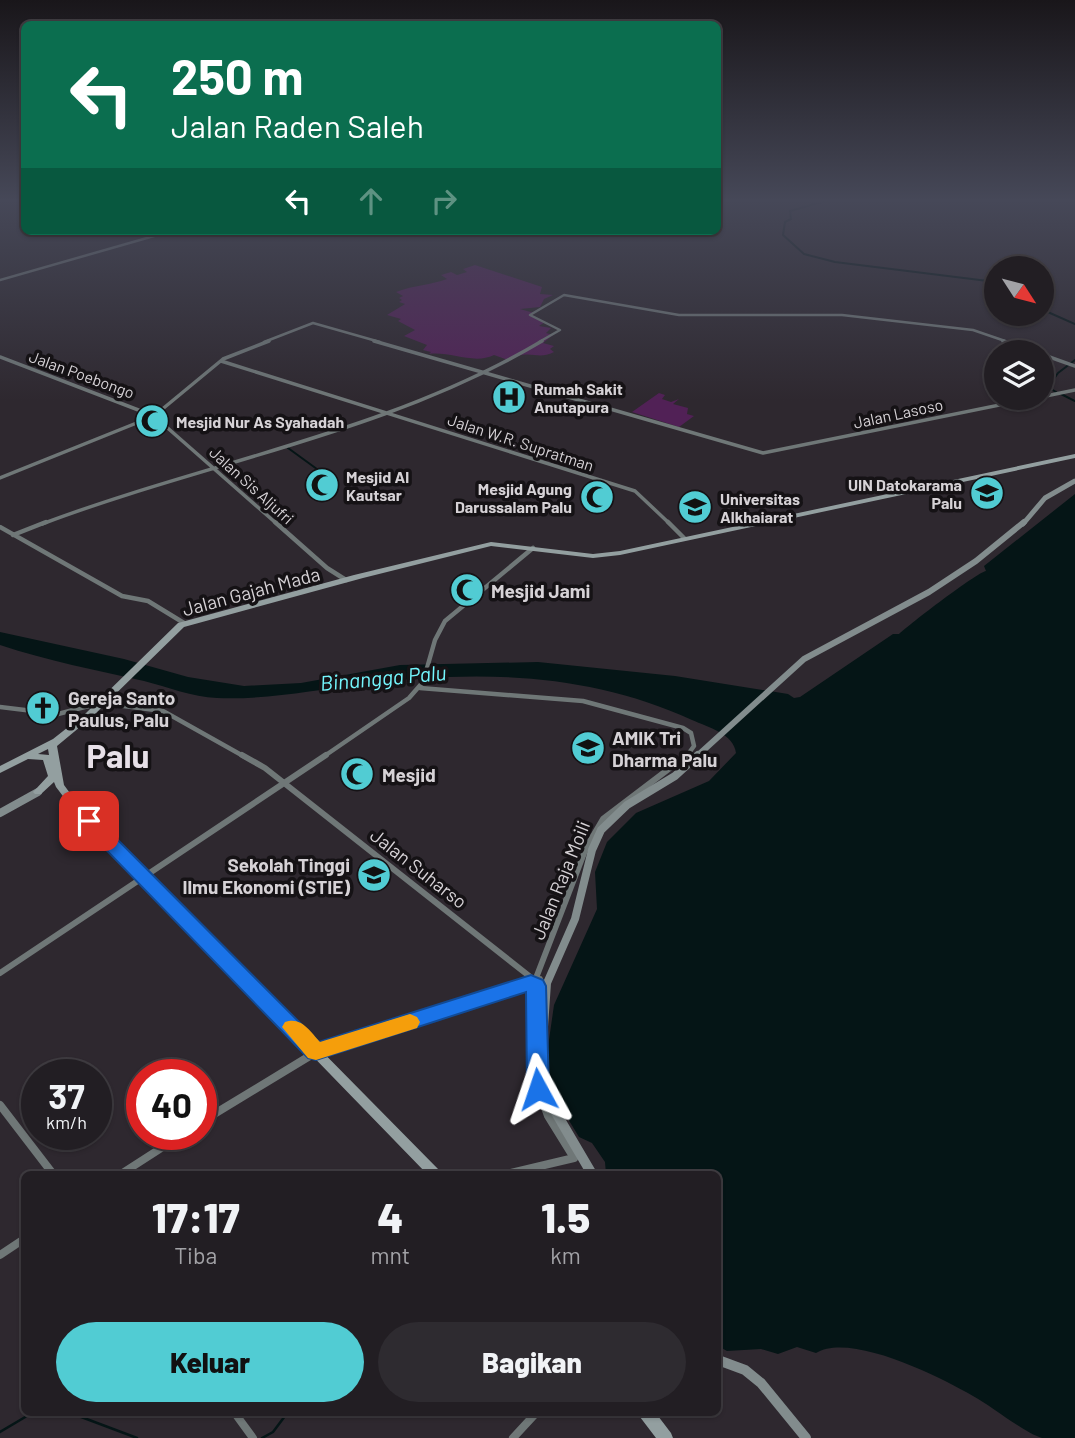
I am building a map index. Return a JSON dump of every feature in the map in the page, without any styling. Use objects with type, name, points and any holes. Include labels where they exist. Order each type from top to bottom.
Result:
[{"type":"highway","points":[[535,548],[593,556],[616,554],[1075,455]]},
{"type":"highway","points":[[535,548],[606,554],[820,510]]},
{"type":"highway","name":"Jalan Gajah Mada","points":[[0,770],[53,746],[184,623],[486,545],[535,548]]},
{"type":"highway","points":[[346,580],[361,576]]},
{"type":"highway","points":[[53,746],[58,781],[75,806]]},
{"type":"highway","points":[[30,757],[47,757],[53,777],[36,793]]},
{"type":"highway","points":[[36,793],[58,781]]},
{"type":"highway","points":[[36,793],[55,790],[75,806],[432,1171]]},
{"type":"highway","points":[[648,1416],[666,1438]]},
{"type":"main road","name":"Jalan Sis Aljufri","points":[[154,416],[285,532]]},
{"type":"main road","points":[[0,478],[154,416]]},
{"type":"main road","points":[[590,1171],[542,1089],[547,983],[575,919],[592,850],[601,830],[617,813],[675,776],[776,683],[827,645],[929,592],[976,561],[1017,531],[1045,498],[1075,481]]},
{"type":"main road","points":[[419,688],[423,682]]},
{"type":"main road","points":[[0,814],[36,793]]},
{"type":"main road","points":[[519,1171],[575,1158]]},
{"type":"main road","points":[[721,1361],[745,1370],[761,1383],[806,1438]]},
{"type":"main road","points":[[237,1416],[253,1438]]},
{"type":"street","points":[[0,280],[45,267]]},
{"type":"street","points":[[13,535],[213,468],[354,427],[486,373],[560,330],[530,315],[565,295],[679,315],[846,315],[919,326],[978,331],[1002,340]]},
{"type":"street","points":[[154,416],[221,360],[313,323],[486,373]]},
{"type":"street","name":"Jalan Poebongo","points":[[0,357],[154,416]]},
{"type":"street","points":[[1054,359],[1071,365]]},
{"type":"street","name":"Jalan W.R. Supratman","points":[[221,360],[637,492],[684,538]]},
{"type":"street","name":"Jalan Lasoso","points":[[486,373],[763,453],[984,408]]},
{"type":"street","name":"Jalan Lasoso","points":[[1054,394],[1075,390]]},
{"type":"street","points":[[0,527],[128,598],[140,599],[184,623]]},
{"type":"street","name":"Jalan Sis Aljufri","points":[[285,532],[332,572],[346,580]]},
{"type":"street","points":[[423,682],[429,656],[445,621],[535,548]]},
{"type":"street","points":[[332,572],[340,580],[334,584]]},
{"type":"street","points":[[0,973],[286,784],[419,688]]},
{"type":"street","name":"Jalan Raja Moili","points":[[419,688],[571,699],[643,715],[687,730],[693,737],[692,750],[658,780],[603,819],[586,848],[534,981],[538,1089],[548,1116],[575,1158]]},
{"type":"street","points":[[0,707],[61,714],[100,703]]},
{"type":"street","name":"Jalan Suharso","points":[[100,703],[163,711],[248,758],[286,784],[534,981]]},
{"type":"street","points":[[217,1112],[316,1052],[534,981]]},
{"type":"street","points":[[0,1105],[51,1171]]},
{"type":"street","points":[[126,1171],[158,1150]]},
{"type":"street","points":[[0,1255],[21,1241]]},
{"type":"street","points":[[513,1438],[533,1416]]},
{"type":"shaded area","points":[[481,267],[542,287],[540,294],[553,295],[544,299],[540,307],[520,309],[534,313],[532,315],[545,322],[539,326],[551,328],[546,333],[553,335],[543,343],[554,346],[550,349],[554,352],[522,355],[508,360],[494,355],[478,359],[429,354],[431,352],[423,350],[427,345],[404,336],[415,330],[398,321],[401,319],[387,315],[405,304],[399,302],[402,300],[399,298],[403,296],[396,292],[447,279],[441,275],[451,272],[457,275],[467,272],[463,269]]},
{"type":"shaded area","points":[[659,393],[665,395],[662,399],[671,402],[679,399],[673,404],[688,408],[687,414],[694,416],[679,427],[632,412]]},
{"type":"water","name":"Binangga Palu","points":[[1075,494],[1075,1438],[1042,1438],[958,1388],[872,1352],[831,1348],[816,1353],[797,1347],[778,1354],[761,1349],[727,1351],[721,1348],[721,1171],[606,1171],[605,1162],[592,1143],[579,1137],[551,1091],[546,1061],[554,1005],[597,909],[595,872],[607,842],[636,813],[709,781],[736,753],[731,741],[725,736],[653,704],[572,684],[531,679],[448,677],[364,684],[273,696],[217,698],[189,694],[0,645],[0,632],[124,659],[188,677],[244,686],[301,683],[400,665],[538,662],[675,676],[788,694],[794,698],[800,697],[893,634],[899,634],[957,589],[986,571],[984,566]]},
{"type":"waterway","points":[[876,267],[984,281]]},
{"type":"waterway","points":[[1054,315],[1075,324]]},
{"type":"waterway","points":[[1056,392],[1048,387],[1058,373],[1075,360]]},
{"type":"waterway","points":[[1061,394],[1075,401]]},
{"type":"waterway","points":[[288,448],[321,472]]},
{"type":"waterway","points":[[0,1432],[27,1416]]},
{"type":"waterway","points":[[79,1416],[137,1438]]},
{"type":"waterway","points":[[262,1438],[273,1432],[285,1416]]},
{"type":"slow traffic","points":[[293,1027],[316,1052],[410,1022]]},
{"type":"place","name":"Rumah Sakit Anutapura","points":[[509,397]]},
{"type":"place","name":"Mesjid Nur As Syahadah","points":[[152,421]]},
{"type":"place","name":"Mesjid Al Kautsar","points":[[322,485]]},
{"type":"place","name":"UIN Datokarama Palu","points":[[987,493]]},
{"type":"place","name":"Mesjid Agung Darussalam Palu","points":[[597,497]]},
{"type":"place","name":"Universitas Alkhaiarat","points":[[695,507]]},
{"type":"place","name":"Mesjid Jami","points":[[467,590]]},
{"type":"place","name":"Gereja Santo Paulus, Palu","points":[[43,708]]},
{"type":"place","name":"AMIK Tri Dharma Palu","points":[[588,748]]},
{"type":"place","name":"Mesjid","points":[[357,774]]},
{"type":"place","name":"Sekolah Tinggi Ilmu Ekonomi (STIE)","points":[[374,875]]},
{"type":"district","name":"Palu","points":[[118,755]]},
{"type":"route","points":[[89,821],[316,1052],[531,983],[536,986],[535,1070],[538,1089]]}]
